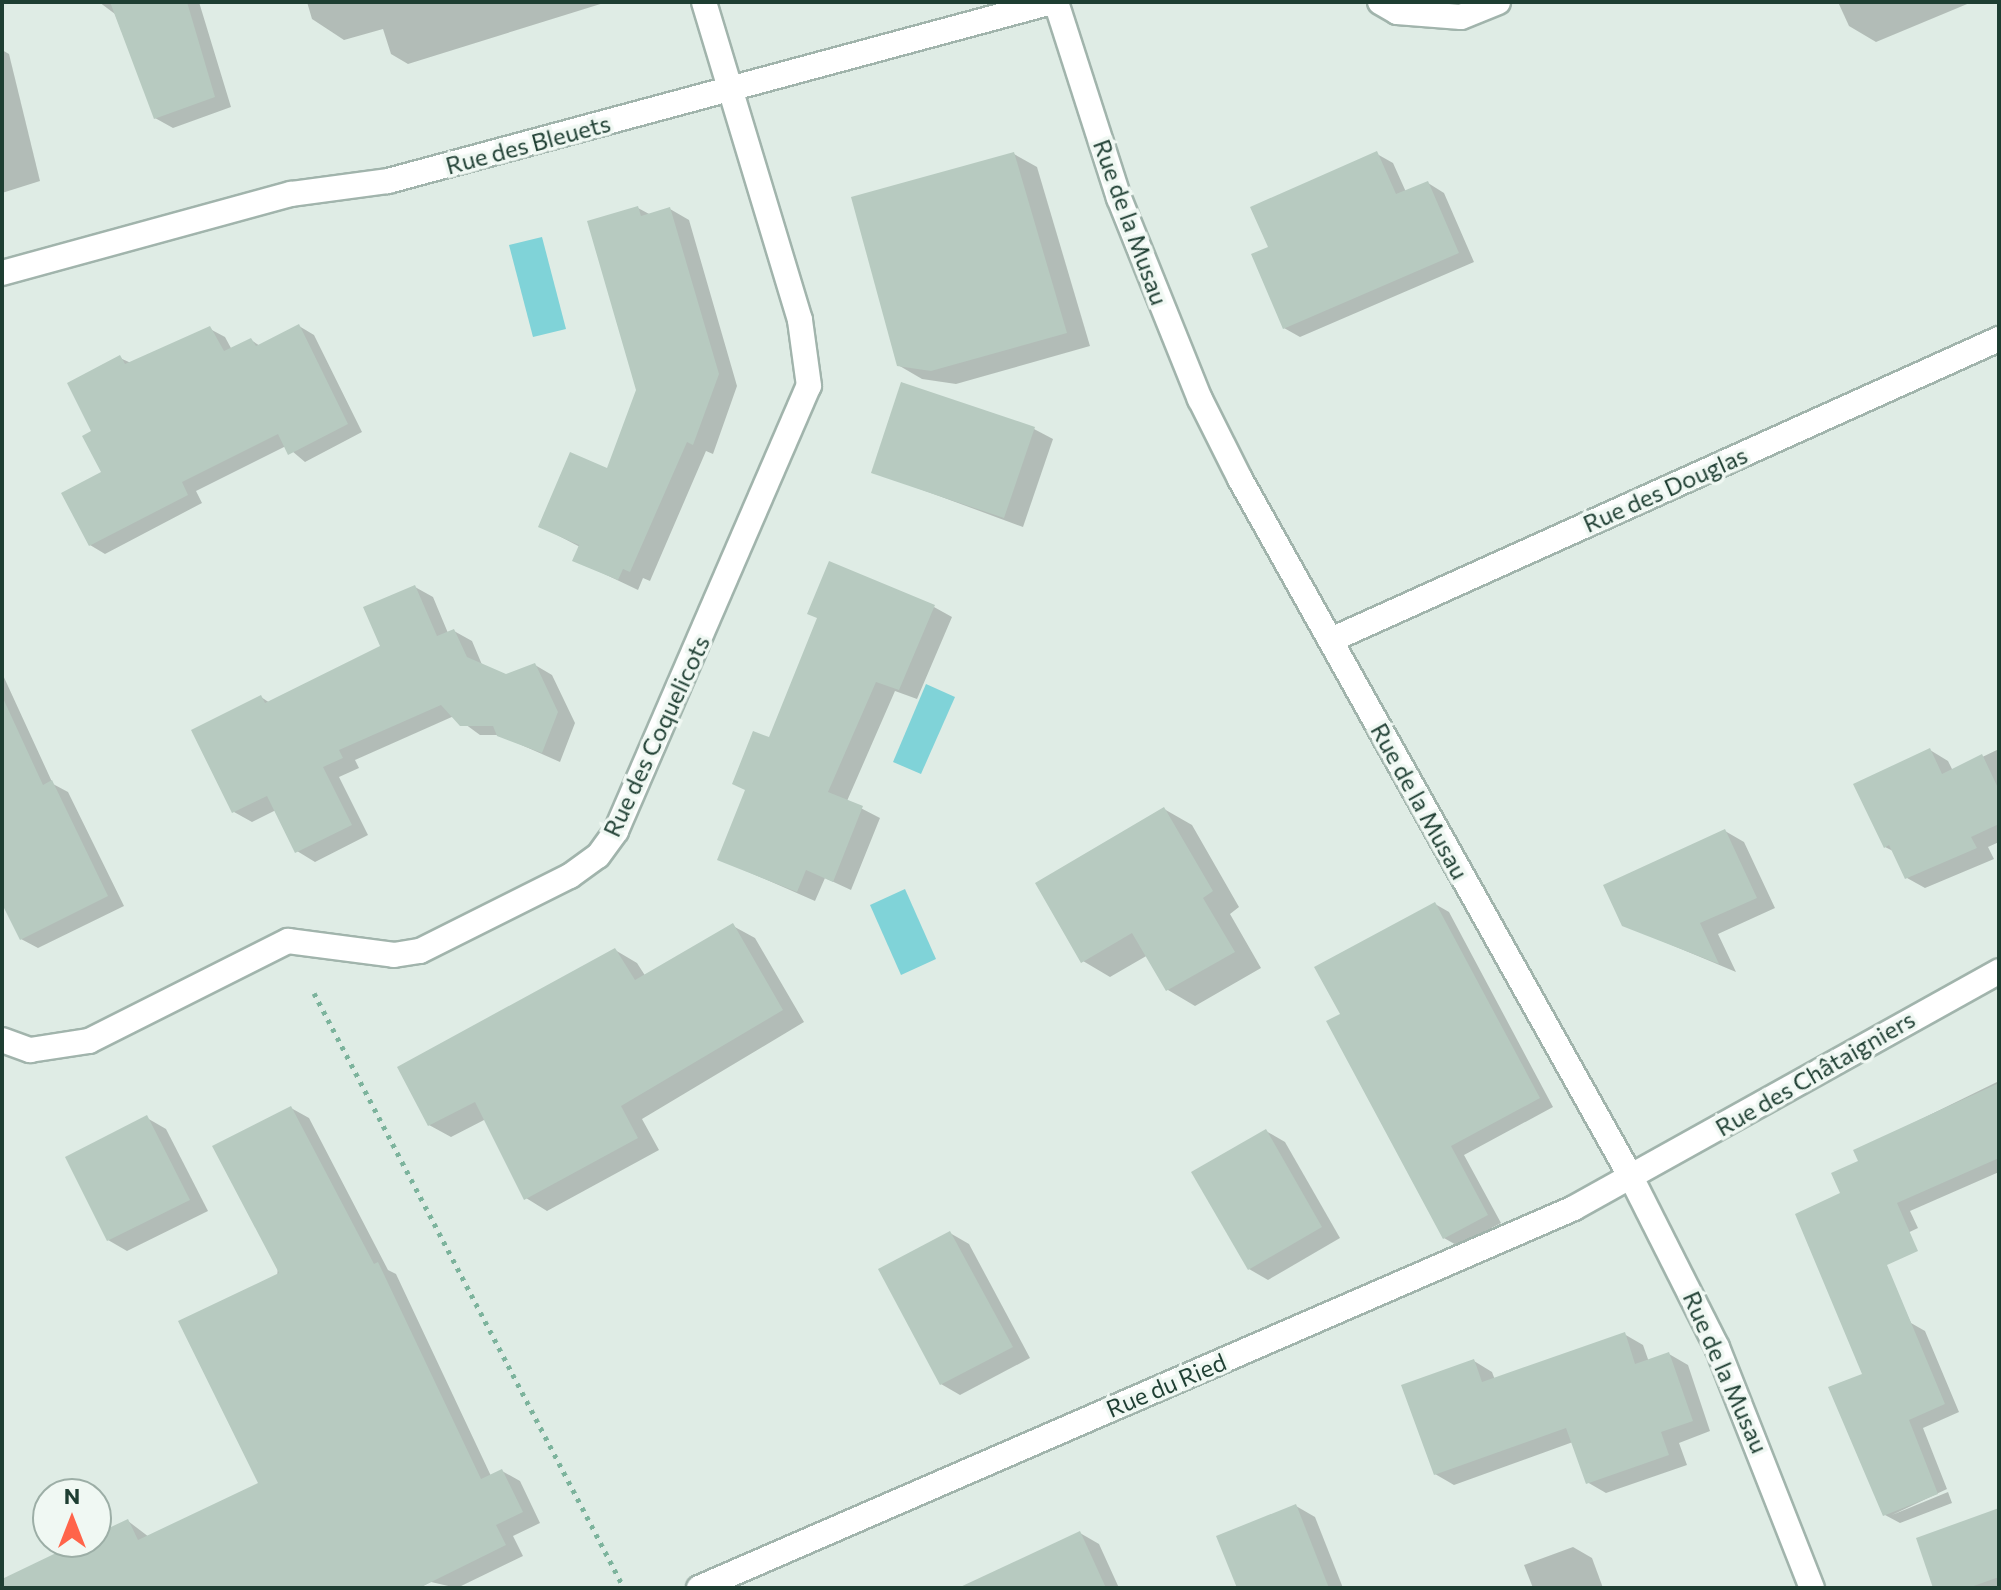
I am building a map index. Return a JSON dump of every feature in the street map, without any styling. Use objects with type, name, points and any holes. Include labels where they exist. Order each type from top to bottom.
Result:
[{"type":"street","name":"Rue des Coquelicots","points":[[288,941],[394,955],[420,951],[570,876],[598,856],[616,831],[809,386],[800,320],[704,2]]},
{"type":"street","name":"Rue des Bleuets","points":[[2,273],[291,194],[388,181],[730,92],[1054,2]]},
{"type":"street","name":"Rue de la Musau","points":[[1054,2],[1119,198],[1200,399],[1632,1179],[1737,1390],[1812,1588]]},
{"type":"street","points":[[1380,2],[1397,12],[1461,17],[1498,2]]},
{"type":"street","name":"Rue des Douglas","points":[[1331,640],[1999,339]]},
{"type":"street","points":[[2,1040],[30,1050],[89,1041],[288,941]]},
{"type":"street","name":"Rue des Châtaigniers","points":[[1632,1179],[1999,971]]},
{"type":"street","name":"Rue du Ried","points":[[699,1588],[1632,1179]]},
{"type":"path","points":[[288,941],[624,1588]]},
{"type":"water","points":[[542,237],[566,329],[533,337],[509,245]]},
{"type":"water","points":[[926,684],[955,697],[921,774],[893,762]]},
{"type":"water","points":[[905,889],[936,959],[901,975],[870,905]]},
{"type":"building","points":[[110,2],[187,2],[215,97],[154,119]]},
{"type":"building","points":[[1377,151],[1396,194],[1428,181],[1459,253],[1283,329],[1251,254],[1268,247],[1250,207]]},
{"type":"building","points":[[1014,152],[1067,333],[931,371],[897,366],[851,197]]},
{"type":"building","points":[[638,206],[641,216],[670,207],[719,374],[693,445],[687,442],[630,572],[623,569],[618,580],[572,561],[579,545],[538,527],[570,452],[607,468],[636,390],[587,221]]},
{"type":"building","points":[[299,324],[348,424],[288,455],[278,434],[182,482],[188,495],[89,546],[61,493],[101,472],[82,436],[91,431],[67,383],[120,355],[125,364],[210,326],[224,351],[251,338],[256,346]]},
{"type":"building","points":[[901,382],[1035,427],[1004,518],[871,473]]},
{"type":"building","points":[[829,561],[935,605],[899,690],[876,682],[828,792],[863,806],[833,882],[806,870],[797,892],[717,860],[745,790],[732,784],[753,731],[769,737],[817,618],[807,614]]},
{"type":"building","points":[[415,585],[437,636],[454,629],[467,657],[506,674],[535,663],[558,712],[542,753],[497,736],[493,726],[460,726],[441,705],[339,750],[343,758],[323,767],[352,825],[295,853],[267,796],[232,813],[191,730],[261,695],[265,703],[380,646],[363,607]]},
{"type":"building","points":[[2,696],[43,785],[52,780],[108,896],[20,940],[2,904]]},
{"type":"building","points":[[1930,748],[1942,774],[1982,754],[1999,790],[1999,824],[1971,837],[1977,848],[1905,879],[1889,845],[1884,848],[1853,784]]},
{"type":"building","points":[[1164,807],[1213,891],[1203,898],[1235,952],[1166,991],[1132,933],[1081,963],[1035,883]]},
{"type":"building","points":[[1725,829],[1757,898],[1700,923],[1719,964],[1622,926],[1603,885]]},
{"type":"building","points":[[1435,902],[1540,1098],[1451,1146],[1488,1215],[1443,1239],[1326,1021],[1340,1014],[1314,967]]},
{"type":"building","points":[[733,923],[783,1010],[621,1106],[638,1138],[524,1200],[475,1102],[428,1126],[397,1067],[615,948],[635,980]]},
{"type":"building","points":[[1999,1083],[1999,1158],[1897,1203],[1918,1251],[1887,1265],[1945,1404],[1909,1420],[1938,1494],[1883,1516],[1828,1387],[1862,1374],[1795,1214],[1840,1193],[1831,1173],[1858,1161],[1853,1150]]},
{"type":"building","points":[[291,1106],[374,1264],[378,1262],[481,1479],[502,1469],[523,1512],[496,1525],[506,1545],[419,1588],[2,1588],[2,1579],[46,1558],[112,1558],[112,1526],[128,1519],[138,1540],[258,1483],[178,1321],[279,1273],[212,1146]]},
{"type":"building","points":[[147,1115],[190,1200],[107,1241],[65,1157]]},
{"type":"building","points":[[1266,1129],[1322,1227],[1248,1270],[1191,1172]]},
{"type":"building","points":[[950,1231],[1013,1347],[940,1385],[878,1269]]},
{"type":"building","points":[[1625,1332],[1635,1364],[1669,1352],[1693,1421],[1661,1432],[1669,1455],[1586,1484],[1566,1428],[1434,1475],[1401,1385],[1474,1359],[1482,1382]]},
{"type":"building","points":[[1296,1504],[1329,1588],[1237,1588],[1216,1536]]},
{"type":"building","points":[[1999,1508],[1999,1577],[1968,1588],[1933,1588],[1916,1538]]},
{"type":"building","points":[[1080,1531],[1106,1588],[958,1588]]}]
